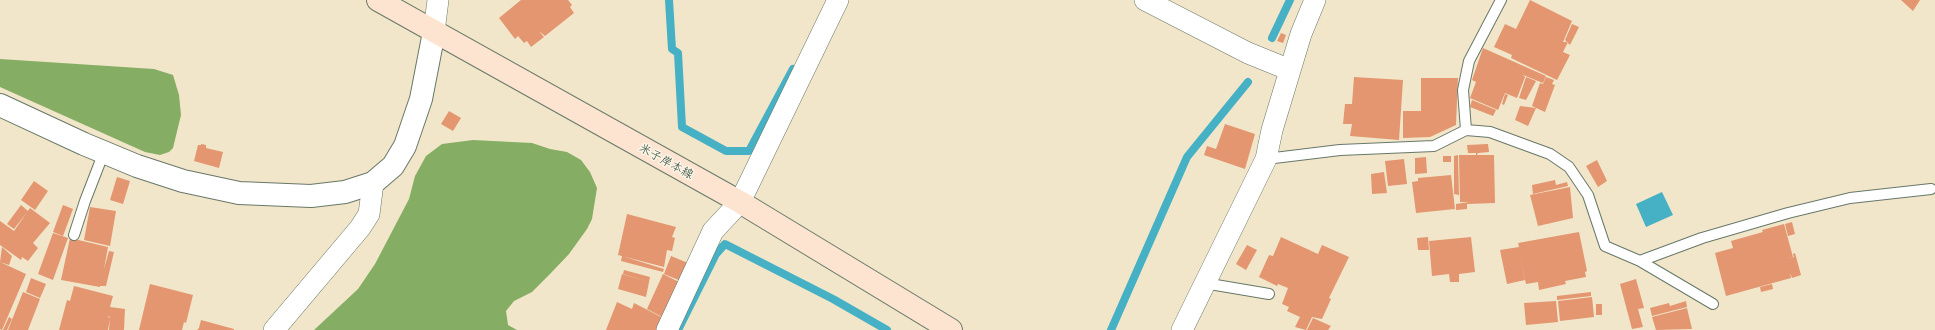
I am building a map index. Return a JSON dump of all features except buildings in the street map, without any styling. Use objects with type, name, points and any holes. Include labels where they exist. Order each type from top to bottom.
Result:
[{"type":"main road","name":"米子岸本線","points":[[378,0],[740,202],[951,330]]},
{"type":"street","points":[[0,105],[104,152],[162,174],[239,193],[311,196],[345,192],[373,183],[393,166],[405,146],[421,99],[434,32],[438,0]]},
{"type":"street","points":[[667,330],[713,231],[740,202],[838,0]]},
{"type":"street","points":[[1145,0],[1248,53],[1290,70]]},
{"type":"street","points":[[1182,330],[1266,159],[1272,130],[1301,34],[1315,0]]},
{"type":"street","points":[[274,330],[360,228],[369,214],[373,183]]},
{"type":"lane","points":[[1466,130],[1463,90],[1469,61],[1501,0]]},
{"type":"lane","points":[[1266,159],[1340,150],[1434,146],[1466,130],[1490,132],[1550,154],[1569,167],[1588,195],[1605,246],[1640,261],[1713,304]]},
{"type":"lane","points":[[74,235],[85,201],[104,152]]},
{"type":"lane","points":[[1640,261],[1702,238],[1788,213],[1850,198],[1931,189]]},
{"type":"lane","points":[[1204,283],[1269,294]]},
{"type":"green space","points":[[0,59],[154,69],[173,75],[179,95],[181,115],[173,148],[169,152],[160,155],[145,152],[0,87]]},
{"type":"green space","points":[[473,140],[532,143],[550,149],[567,152],[581,160],[590,172],[597,188],[592,219],[587,229],[569,254],[532,292],[514,301],[506,311],[508,325],[517,330],[314,330],[358,289],[375,264],[409,199],[415,176],[426,156],[442,144]]},
{"type":"water","points":[[1662,192],[1673,215],[1646,227],[1636,204]]},
{"type":"waterway","points":[[669,0],[672,49],[678,53],[682,127],[726,151],[749,151],[793,69]]},
{"type":"waterway","points":[[1272,38],[1290,0]]},
{"type":"waterway","points":[[1111,330],[1187,157],[1248,82]]},
{"type":"waterway","points":[[678,330],[716,254],[725,244],[833,299],[887,330]]}]
